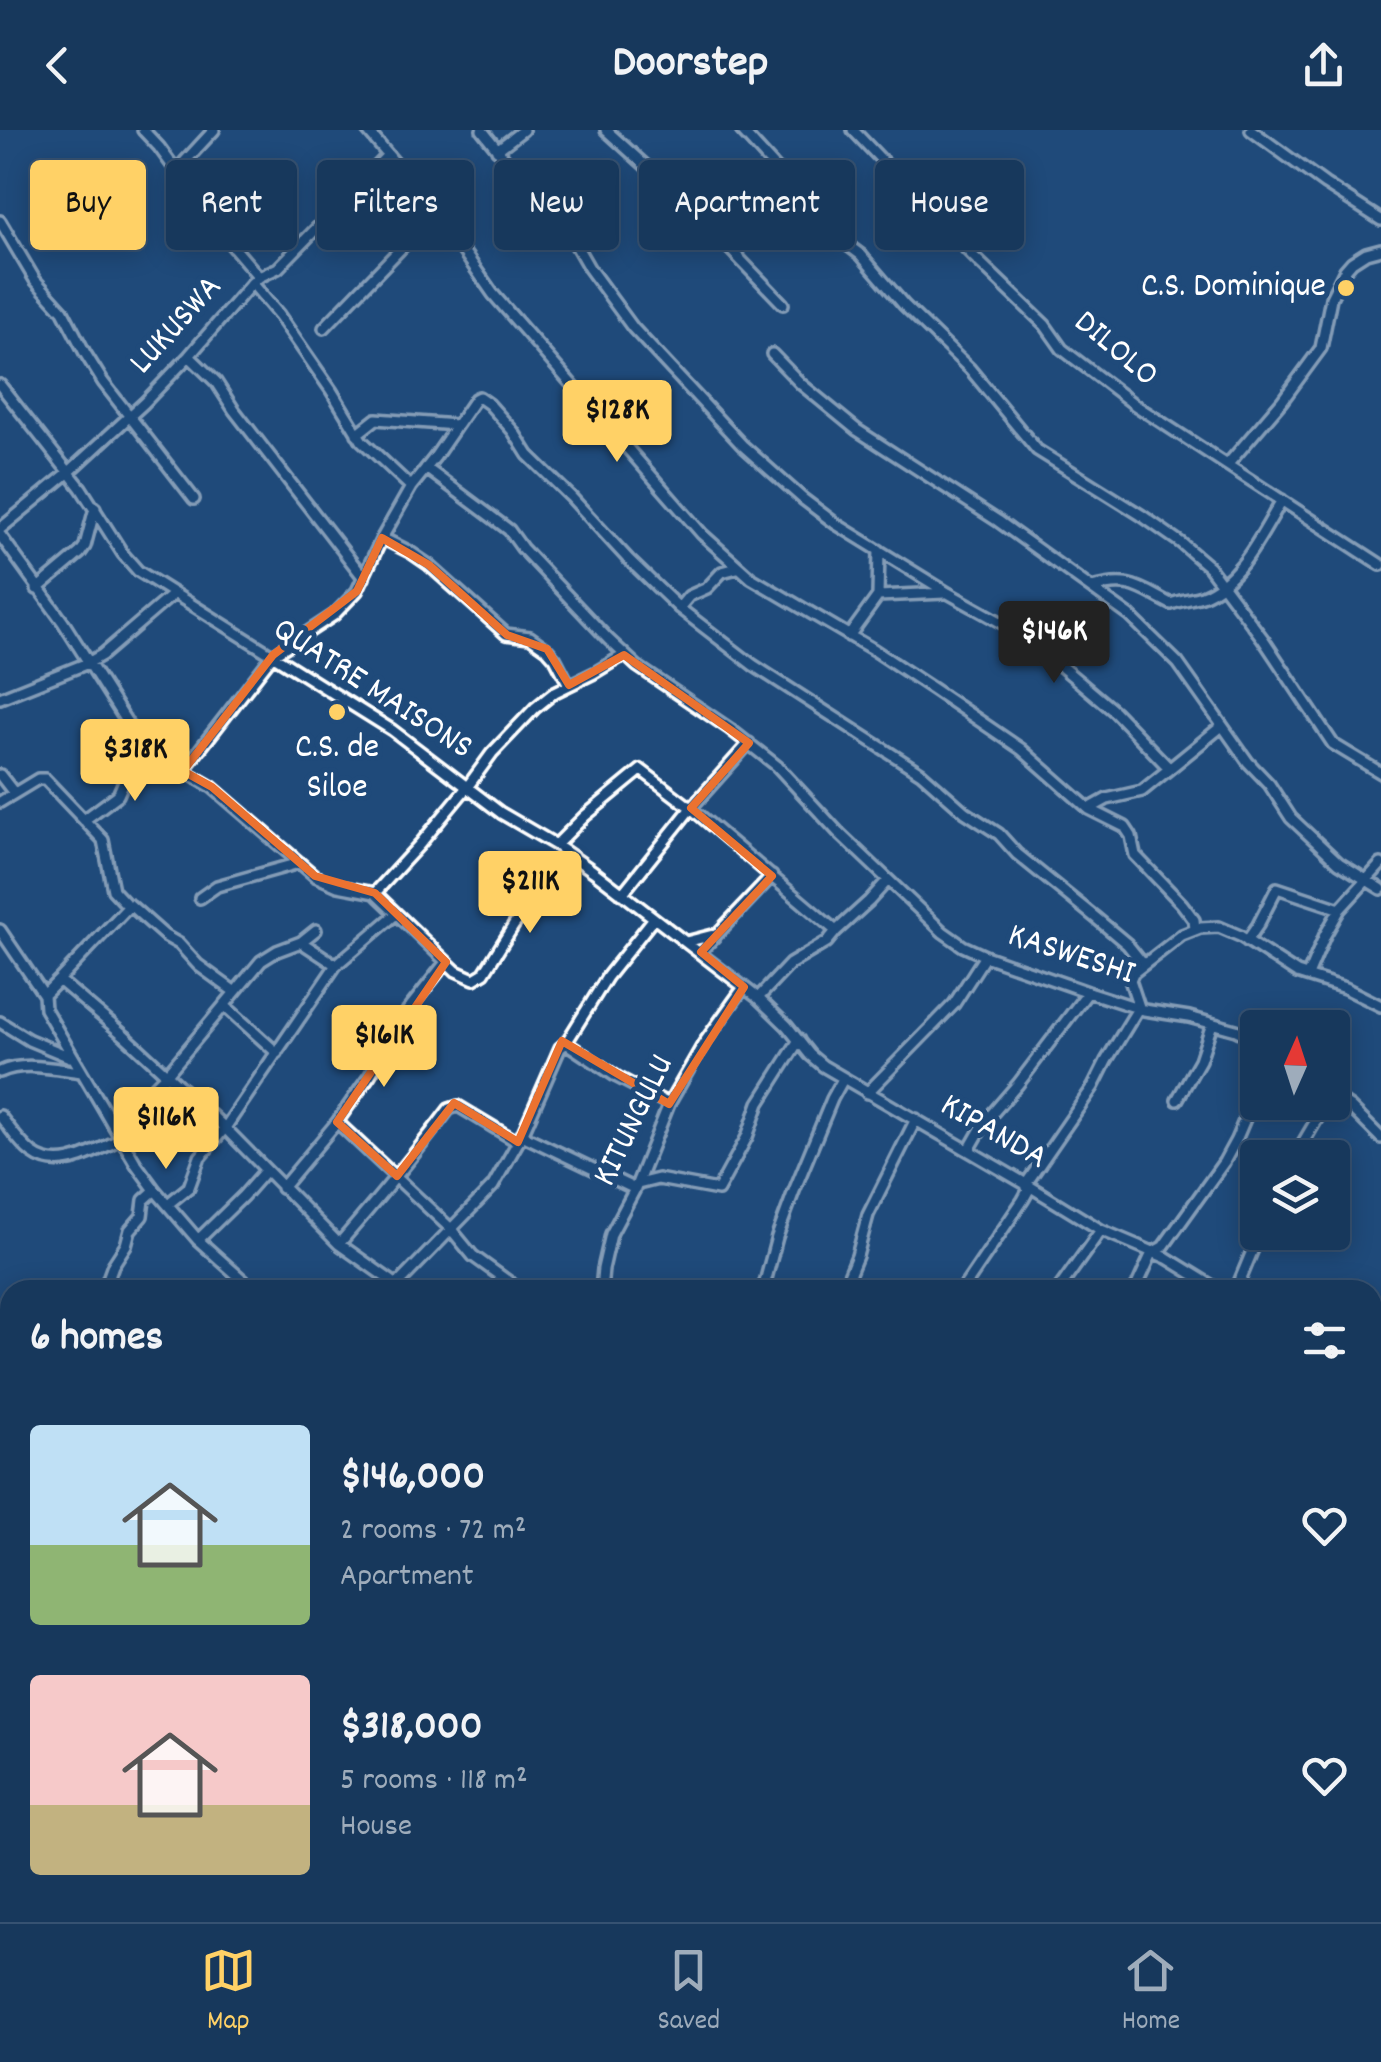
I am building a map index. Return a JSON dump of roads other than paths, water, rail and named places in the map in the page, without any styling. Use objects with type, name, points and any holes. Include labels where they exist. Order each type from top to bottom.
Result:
[{"type":"street","points":[[144,130],[169,160]]},
{"type":"street","points":[[186,160],[214,130]]},
{"type":"street","points":[[367,130],[392,160]]},
{"type":"street","points":[[482,130],[566,228],[589,268],[634,328],[742,445],[836,524],[1042,646],[1169,768]]},
{"type":"street","points":[[498,150],[523,130]]},
{"type":"street","points":[[606,130],[681,198],[783,304]]},
{"type":"street","points":[[741,130],[842,240],[861,254],[904,305],[970,369],[1036,450],[1141,515],[1208,567],[1263,639],[1333,744],[1381,773]]},
{"type":"street","name":"DILOLO","points":[[853,130],[1045,325],[1062,349],[1135,405],[1381,565]]},
{"type":"street","points":[[1250,130],[1381,220]]},
{"type":"street","name":"LUKUSWA","points":[[0,532],[131,415],[190,356],[255,280],[278,268],[388,155]]},
{"type":"street","points":[[0,221],[36,280],[63,310],[103,382],[194,499]]},
{"type":"street","points":[[1228,464],[1282,402],[1321,348],[1331,298],[1345,270],[1366,252],[1381,248]]},
{"type":"street","points":[[233,250],[357,434],[369,450],[411,487]]},
{"type":"street","points":[[324,328],[399,250]]},
{"type":"street","points":[[462,250],[511,316],[691,523],[737,568],[1001,734],[1089,809],[1127,830],[1135,855],[1182,904],[1194,920],[1195,930]]},
{"type":"street","points":[[772,354],[800,384],[857,430],[998,521],[1130,616],[1178,664],[1291,818],[1339,863],[1381,889]]},
{"type":"street","points":[[190,356],[216,382],[364,578]]},
{"type":"street","name":"QUATRE MAISONS","points":[[0,385],[94,508],[133,568],[392,730],[512,820],[566,852],[758,998]]},
{"type":"street","points":[[183,771],[273,656],[334,614],[358,591],[411,487],[476,397],[482,398],[513,431],[528,455],[679,608],[754,666],[922,774],[964,812],[999,834],[1017,854],[1127,944],[1144,964]]},
{"type":"street","points":[[357,434],[376,419],[456,425]]},
{"type":"street","name":"KASWESHI","points":[[426,468],[509,530],[636,666],[749,743],[776,766],[888,880],[963,946],[1088,992],[1240,1032]]},
{"type":"street","points":[[1092,588],[1132,584],[1171,604],[1200,596],[1222,584],[1250,551],[1282,500]]},
{"type":"street","points":[[37,589],[85,546],[94,508]]},
{"type":"street","points":[[0,532],[133,734],[154,753],[212,787],[315,876],[375,893],[463,976],[472,979],[482,975],[566,852]]},
{"type":"street","points":[[382,538],[429,565],[506,634],[530,637],[547,649],[569,685]]},
{"type":"street","points":[[849,636],[878,596],[878,550]]},
{"type":"street","points":[[679,608],[722,572],[737,568]]},
{"type":"street","points":[[878,596],[948,593]]},
{"type":"street","points":[[0,698],[102,656],[172,594]]},
{"type":"street","points":[[375,893],[420,844],[492,753],[535,708],[554,692],[624,655]]},
{"type":"street","points":[[1089,809],[1106,799],[1142,790],[1222,726]]},
{"type":"street","points":[[622,894],[749,743]]},
{"type":"street","points":[[84,820],[118,795],[124,779],[154,753]]},
{"type":"street","points":[[556,845],[641,770],[836,930]]},
{"type":"street","points":[[0,775],[14,794]]},
{"type":"street","points":[[0,802],[38,779],[46,779],[103,840],[113,890],[179,944],[198,965],[235,992]]},
{"type":"street","points":[[200,898],[217,886],[299,864]]},
{"type":"street","points":[[1308,974],[1324,935],[1340,910],[1381,864]]},
{"type":"street","points":[[700,952],[772,876]]},
{"type":"street","points":[[758,998],[783,970],[828,942],[888,880]]},
{"type":"street","points":[[1247,941],[1277,888],[1340,910]]},
{"type":"street","points":[[44,995],[127,905]]},
{"type":"street","points":[[168,1204],[190,1188],[200,1157],[225,1128],[336,965],[396,914]]},
{"type":"street","points":[[408,1280],[450,1228],[492,1186],[520,1139],[557,1054],[606,978],[654,918]]},
{"type":"street","points":[[1112,999],[1133,973],[1182,936],[1219,927],[1240,936],[1289,969],[1345,988],[1381,1006]]},
{"type":"street","points":[[0,930],[44,995],[45,1008],[73,1058],[155,1190],[198,1240],[243,1280]]},
{"type":"street","points":[[115,1127],[167,1074],[266,957],[301,942],[316,930]]},
{"type":"street","points":[[686,942],[717,934]]},
{"type":"street","points":[[301,942],[336,965]]},
{"type":"street","points":[[867,1092],[954,1004],[985,956]]},
{"type":"street","points":[[282,1188],[337,1122],[408,1010],[446,962]]},
{"type":"street","points":[[59,980],[225,1128],[338,1244],[390,1280]]},
{"type":"street","points":[[969,1280],[1023,1200],[1028,1191],[1026,1184],[1093,1087],[1139,1007],[1130,980]]},
{"type":"street","name":"KITUNGULU","points":[[602,1280],[611,1234],[636,1186],[669,1104],[704,1043],[744,987]]},
{"type":"street","points":[[969,1150],[986,1122],[1088,992]]},
{"type":"street","name":"KIPANDA","points":[[758,998],[810,1055],[843,1079],[1101,1230],[1167,1258],[1203,1280]]},
{"type":"street","points":[[224,1006],[277,1054]]},
{"type":"street","points":[[0,1022],[29,1040],[73,1058]]},
{"type":"street","points":[[1176,1100],[1200,1060],[1212,1024]]},
{"type":"street","points":[[338,1244],[454,1106],[520,1139],[636,1186],[658,1179],[718,1190],[747,1137],[759,1103],[800,1040]]},
{"type":"street","points":[[566,1043],[617,1078],[669,1104]]},
{"type":"street","points":[[0,1072],[34,1067],[81,1072]]},
{"type":"street","points":[[766,1280],[776,1237],[843,1079]]},
{"type":"street","points":[[1350,1108],[1381,1138]]},
{"type":"street","points":[[0,1116],[32,1153],[54,1163],[70,1161],[121,1139]]},
{"type":"street","points":[[847,1280],[868,1215],[916,1120]]},
{"type":"street","points":[[1140,1280],[1152,1253],[1163,1247],[1224,1162],[1244,1120]]},
{"type":"street","points":[[337,1122],[398,1176],[473,1256],[506,1280]]},
{"type":"street","points":[[198,1240],[265,1170]]},
{"type":"street","points":[[108,1280],[130,1230],[142,1216],[144,1200],[155,1190]]},
{"type":"street","points":[[1065,1280],[1101,1230]]},
{"type":"street","points":[[1240,1280],[1253,1250]]},
{"type":"place","name":"C.S. Dominique","points":[[1346,288]]},
{"type":"place","name":"C.S. de Siloe","points":[[337,712]]}]
